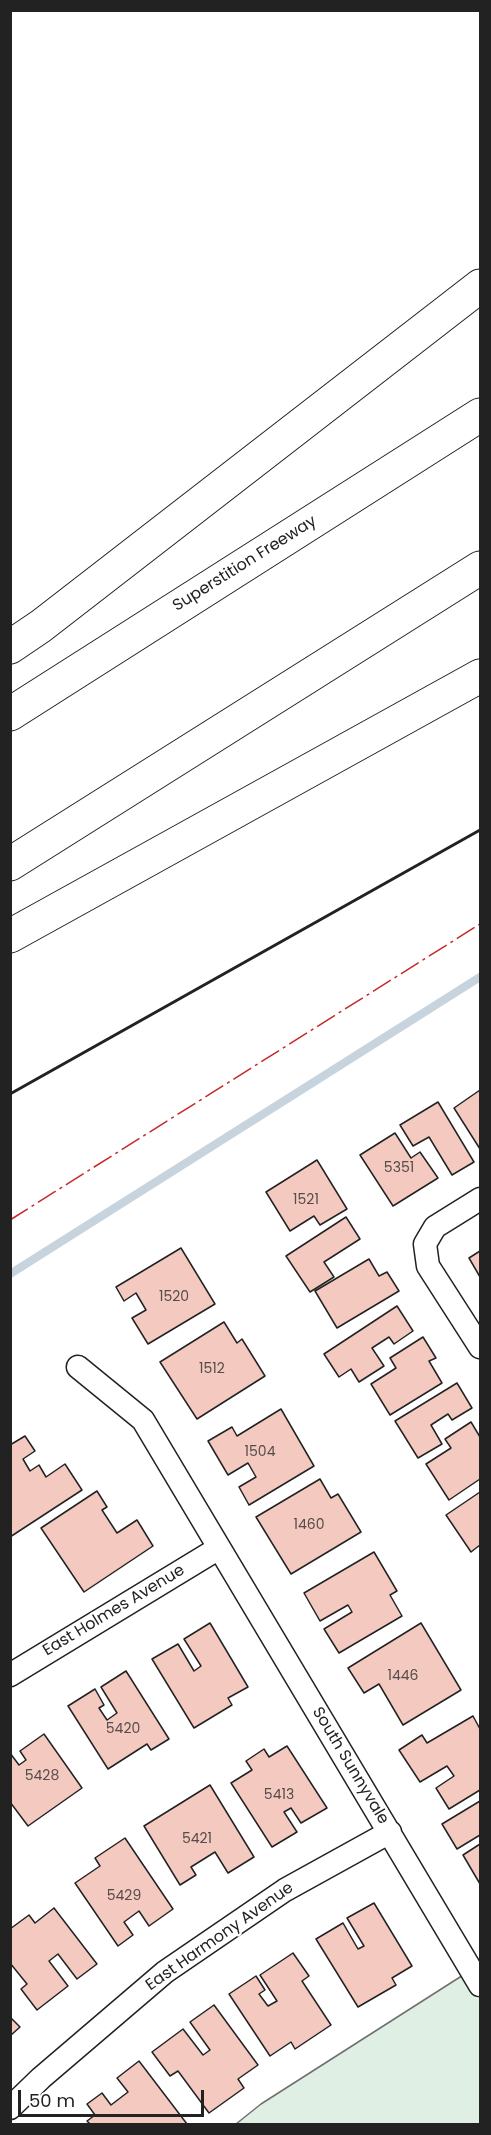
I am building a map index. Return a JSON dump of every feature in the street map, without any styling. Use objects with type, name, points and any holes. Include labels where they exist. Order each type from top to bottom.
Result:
[{"type":"highway","points":[[10,647],[41,626],[480,286]]},
{"type":"highway","name":"Superstition Freeway","points":[[10,714],[480,415]]},
{"type":"highway","points":[[10,864],[480,568]]},
{"type":"highway","points":[[10,936],[480,676]]},
{"type":"street","points":[[480,1199],[435,1227],[424,1244],[428,1266],[480,1347]]},
{"type":"street","name":"South Sunnyvale","points":[[78,1367],[143,1420],[480,1985]]},
{"type":"street","name":"East Holmes Avenue","points":[[10,1675],[219,1548]]},
{"type":"street","name":"East Harmony Avenue","points":[[10,2108],[41,2078],[165,1972],[285,1890],[390,1832]]},
{"type":"green space","points":[[471,1970],[480,1985],[480,2124],[236,2124],[261,2104]]},
{"type":"building","points":[[480,1090],[480,1149],[454,1108]]},
{"type":"building","points":[[438,1102],[474,1162],[452,1175],[429,1137],[413,1146],[400,1125]]},
{"type":"building","points":[[395,1133],[411,1158],[420,1152],[438,1178],[393,1206],[360,1155]]},
{"type":"building","points":[[317,1160],[347,1209],[320,1225],[314,1216],[290,1231],[266,1192]]},
{"type":"building","points":[[346,1217],[360,1239],[324,1262],[334,1277],[310,1292],[286,1256]]},
{"type":"building","points":[[181,1248],[215,1304],[148,1344],[132,1318],[146,1310],[136,1293],[124,1301],[116,1287]]},
{"type":"building","points":[[480,1251],[480,1277],[469,1258]]},
{"type":"building","points":[[369,1259],[379,1276],[387,1272],[399,1291],[337,1328],[315,1291]]},
{"type":"building","points":[[397,1306],[413,1331],[394,1344],[389,1337],[372,1348],[384,1366],[359,1382],[351,1369],[339,1377],[324,1354]]},
{"type":"building","points":[[224,1322],[237,1343],[242,1339],[265,1376],[197,1419],[160,1362]]},
{"type":"building","points":[[423,1337],[436,1358],[429,1361],[442,1383],[390,1415],[371,1384],[396,1368],[390,1358]]},
{"type":"building","points":[[457,1383],[472,1408],[452,1420],[448,1414],[431,1425],[442,1444],[418,1458],[395,1421]]},
{"type":"building","points":[[281,1409],[314,1466],[249,1505],[239,1487],[256,1477],[248,1463],[228,1475],[208,1441],[232,1427],[237,1436]]},
{"type":"building","points":[[471,1422],[480,1437],[480,1479],[449,1500],[426,1464],[451,1448],[445,1439]]},
{"type":"building","points":[[25,1436],[35,1451],[23,1459],[30,1471],[39,1465],[46,1477],[65,1464],[82,1490],[10,1537],[10,1445]]},
{"type":"building","points":[[320,1479],[331,1498],[338,1494],[361,1532],[291,1574],[256,1517]]},
{"type":"building","points":[[97,1491],[107,1507],[102,1510],[117,1533],[137,1520],[153,1546],[84,1592],[41,1528]]},
{"type":"building","points":[[480,1492],[480,1545],[471,1552],[446,1515]]},
{"type":"building","points":[[374,1552],[397,1591],[390,1595],[402,1616],[339,1653],[324,1629],[352,1612],[348,1605],[320,1621],[304,1593]]},
{"type":"building","points":[[210,1623],[248,1687],[228,1698],[232,1705],[194,1728],[152,1659],[178,1644],[194,1671],[201,1666],[184,1639]]},
{"type":"building","points":[[421,1623],[461,1690],[403,1725],[379,1684],[364,1693],[348,1668]]},
{"type":"building","points":[[126,1671],[169,1739],[151,1750],[147,1744],[108,1769],[68,1706],[95,1689],[104,1705],[99,1708],[107,1720],[117,1713],[101,1687]]},
{"type":"building","points":[[473,1716],[480,1729],[480,1790],[449,1809],[436,1788],[454,1776],[447,1766],[420,1782],[399,1750],[422,1735],[427,1743]]},
{"type":"building","points":[[44,1734],[82,1788],[28,1826],[10,1802],[10,1753],[19,1765],[26,1760],[20,1751]]},
{"type":"building","points":[[287,1746],[327,1808],[301,1823],[291,1808],[284,1812],[297,1832],[272,1847],[231,1783],[252,1770],[246,1761],[264,1749],[269,1757]]},
{"type":"building","points":[[210,1785],[254,1857],[228,1873],[215,1852],[191,1867],[196,1875],[180,1885],[144,1826]]},
{"type":"building","points":[[480,1801],[480,1835],[457,1849],[442,1824]]},
{"type":"building","points":[[125,1838],[173,1909],[149,1926],[139,1911],[124,1922],[133,1935],[118,1946],[75,1883],[100,1866],[95,1858]]},
{"type":"building","points":[[480,1844],[480,1884],[463,1855]]},
{"type":"building","points":[[374,1903],[412,1966],[392,1978],[396,1985],[358,2007],[316,1939],[343,1923],[358,1949],[364,1946],[347,1918]]},
{"type":"building","points":[[54,1908],[97,1964],[77,1979],[58,1954],[49,1961],[68,1986],[37,2010],[21,1989],[27,1984],[10,1963],[10,1929],[29,1915],[35,1923]]},
{"type":"building","points":[[293,1953],[309,1976],[302,1981],[331,2025],[295,2049],[291,2042],[270,2056],[229,1994],[256,1976],[265,1990],[259,1994],[268,2006],[277,2001],[260,1975]]},
{"type":"building","points":[[214,2005],[258,2065],[238,2079],[244,2088],[209,2113],[178,2071],[170,2076],[152,2052],[183,2029],[203,2055],[210,2050],[190,2022]]},
{"type":"building","points":[[10,2017],[20,2027],[10,2036]]},
{"type":"building","points":[[139,2061],[187,2124],[90,2124],[87,2121],[95,2115],[87,2104],[102,2093],[111,2105],[128,2092],[117,2078]]},
{"type":"waterway","points":[[10,1274],[480,977]]},
{"type":"wall","points":[[10,1094],[480,830]]},
{"type":"power","points":[[10,1220],[480,924]]}]
